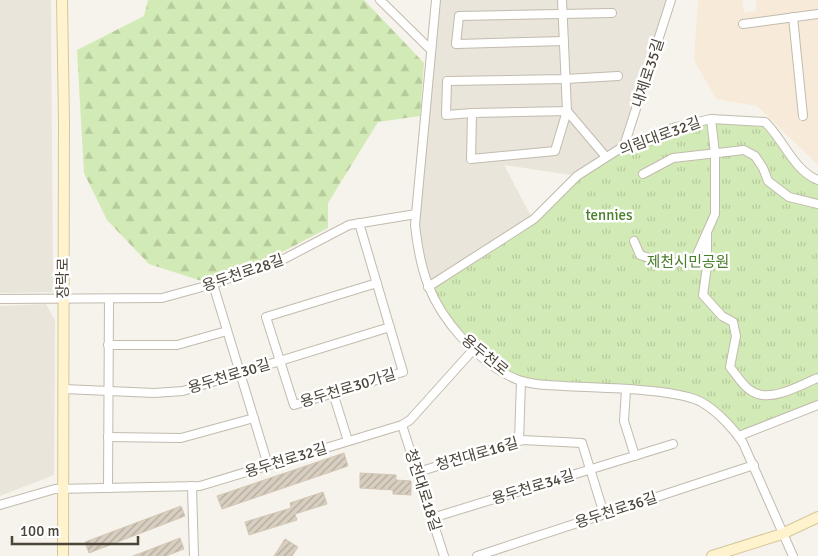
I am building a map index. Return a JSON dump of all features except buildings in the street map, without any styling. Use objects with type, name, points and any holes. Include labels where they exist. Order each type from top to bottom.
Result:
[{"type":"street","name":"장락로","points":[[62,0],[64,121],[63,556]]},
{"type":"street","points":[[380,0],[431,50]]},
{"type":"street","name":"용두천로","points":[[436,0],[416,214],[418,248],[428,287],[446,320],[473,350],[507,375],[521,381],[542,385],[680,395],[697,400],[714,411],[739,436],[754,465],[782,534],[794,556]]},
{"type":"street","points":[[472,113],[471,159],[555,151],[567,111],[562,0]]},
{"type":"street","name":"내제로35길","points":[[624,146],[671,0]]},
{"type":"street","points":[[564,41],[456,44],[459,16],[612,13]]},
{"type":"street","points":[[743,24],[818,14]]},
{"type":"street","points":[[793,17],[803,116]]},
{"type":"street","points":[[567,111],[446,115],[447,82],[618,76]]},
{"type":"street","points":[[567,111],[606,157]]},
{"type":"street","points":[[634,241],[640,255],[676,264],[695,259],[708,235],[715,214],[714,153],[711,118]]},
{"type":"street","name":"의림대로32길","points":[[428,287],[534,219],[577,176],[606,157],[624,146],[676,127],[711,118],[765,122],[782,141],[805,174],[818,180]]},
{"type":"street","points":[[643,174],[673,158],[744,150],[755,156],[763,168],[768,181],[789,197],[818,204]]},
{"type":"street","name":"용두천로28길","points":[[0,300],[162,298],[213,284],[282,260],[343,228],[358,223],[416,214]]},
{"type":"street","points":[[358,223],[390,327]]},
{"type":"street","points":[[708,235],[707,266],[703,295],[722,316],[733,322],[736,336],[730,367],[747,388],[758,394],[770,395],[818,378]]},
{"type":"street","points":[[280,361],[266,317],[376,283]]},
{"type":"street","points":[[213,284],[268,465]]},
{"type":"street","points":[[108,488],[109,299]]},
{"type":"street","name":"용두천로30길","points":[[64,389],[169,393],[240,374],[390,327]]},
{"type":"street","name":"용두천로30가길","points":[[280,361],[294,405],[403,372],[390,327]]},
{"type":"street","points":[[108,345],[177,345],[227,331]]},
{"type":"street","name":"용두천로32길","points":[[0,505],[55,489],[200,486],[402,424],[410,420],[473,350]]},
{"type":"street","points":[[519,440],[521,381]]},
{"type":"street","points":[[626,390],[624,421],[634,456]]},
{"type":"street","points":[[333,393],[348,441]]},
{"type":"street","points":[[739,436],[818,405]]},
{"type":"street","points":[[108,437],[180,438],[254,418]]},
{"type":"street","name":"청전대로18길","points":[[402,424],[444,556]]},
{"type":"street","name":"청전대로16길","points":[[418,472],[519,440],[582,443],[604,514]]},
{"type":"street","name":"용두천로34길","points":[[432,518],[674,444]]},
{"type":"street","name":"용두천로36길","points":[[477,556],[754,465]]},
{"type":"street","points":[[192,486],[194,556]]},
{"type":"street","points":[[712,556],[782,534],[818,518]]},
{"type":"shaded area","points":[[0,0],[51,0],[53,292],[0,293]]},
{"type":"shaded area","points":[[438,0],[670,0],[624,146],[577,176],[504,165],[531,216],[430,283],[416,214]]},
{"type":"shaded area","points":[[698,0],[742,0],[744,13],[756,11],[756,0],[818,0],[818,165],[757,106],[716,99],[694,60]]},
{"type":"shaded area","points":[[46,304],[55,321],[54,475],[0,496],[0,306]]},
{"type":"green space","points":[[148,0],[364,0],[424,63],[420,116],[378,122],[328,203],[328,228],[267,260],[208,283],[149,264],[107,220],[84,173],[77,50],[144,16]]},
{"type":"green space","name":"제천시민공원","points":[[711,122],[765,127],[805,178],[818,183],[818,402],[740,432],[715,409],[676,392],[647,387],[543,382],[516,376],[474,346],[450,318],[432,287],[534,219],[577,176],[624,146],[676,127]]},
{"type":"park label","name":"tennies","points":[[609,215]]}]
